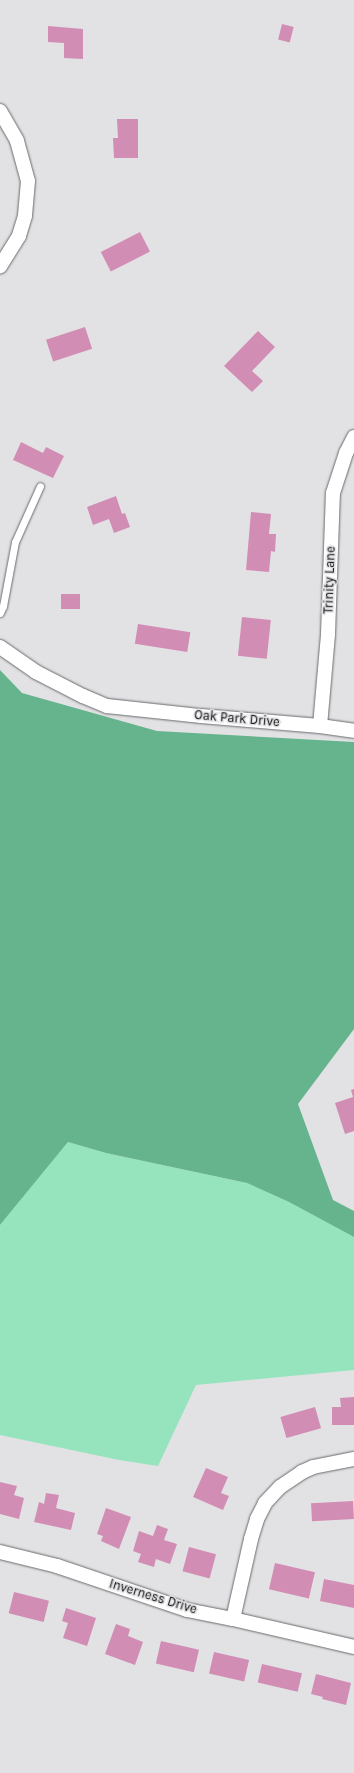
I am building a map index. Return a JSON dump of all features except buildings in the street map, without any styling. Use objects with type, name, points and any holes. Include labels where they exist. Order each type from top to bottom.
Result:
[{"type":"street","points":[[0,111],[17,141],[28,181],[25,216],[19,236],[0,267]]},
{"type":"street","name":"Trinity Lane","points":[[320,726],[328,634],[333,493],[346,453],[354,437]]},
{"type":"street","name":"Oak Park Drive","points":[[0,647],[36,672],[77,693],[107,706],[320,726],[354,731]]},
{"type":"street","points":[[233,1619],[251,1539],[257,1519],[265,1503],[280,1487],[302,1472],[313,1468],[354,1459]]},
{"type":"street","name":"Inverness Drive","points":[[0,1552],[57,1566],[169,1605],[354,1646]]},
{"type":"lane","points":[[0,613],[3,606],[15,542],[40,486]]},
{"type":"green space","points":[[0,670],[22,693],[157,731],[354,742],[354,1029],[298,1104],[333,1200],[354,1211],[354,1237],[289,1202],[247,1183],[106,1153],[68,1142],[0,1225]]},
{"type":"green space","points":[[68,1142],[106,1153],[247,1183],[289,1202],[354,1237],[354,1370],[196,1385],[158,1466],[119,1460],[0,1435],[0,1225]]}]
